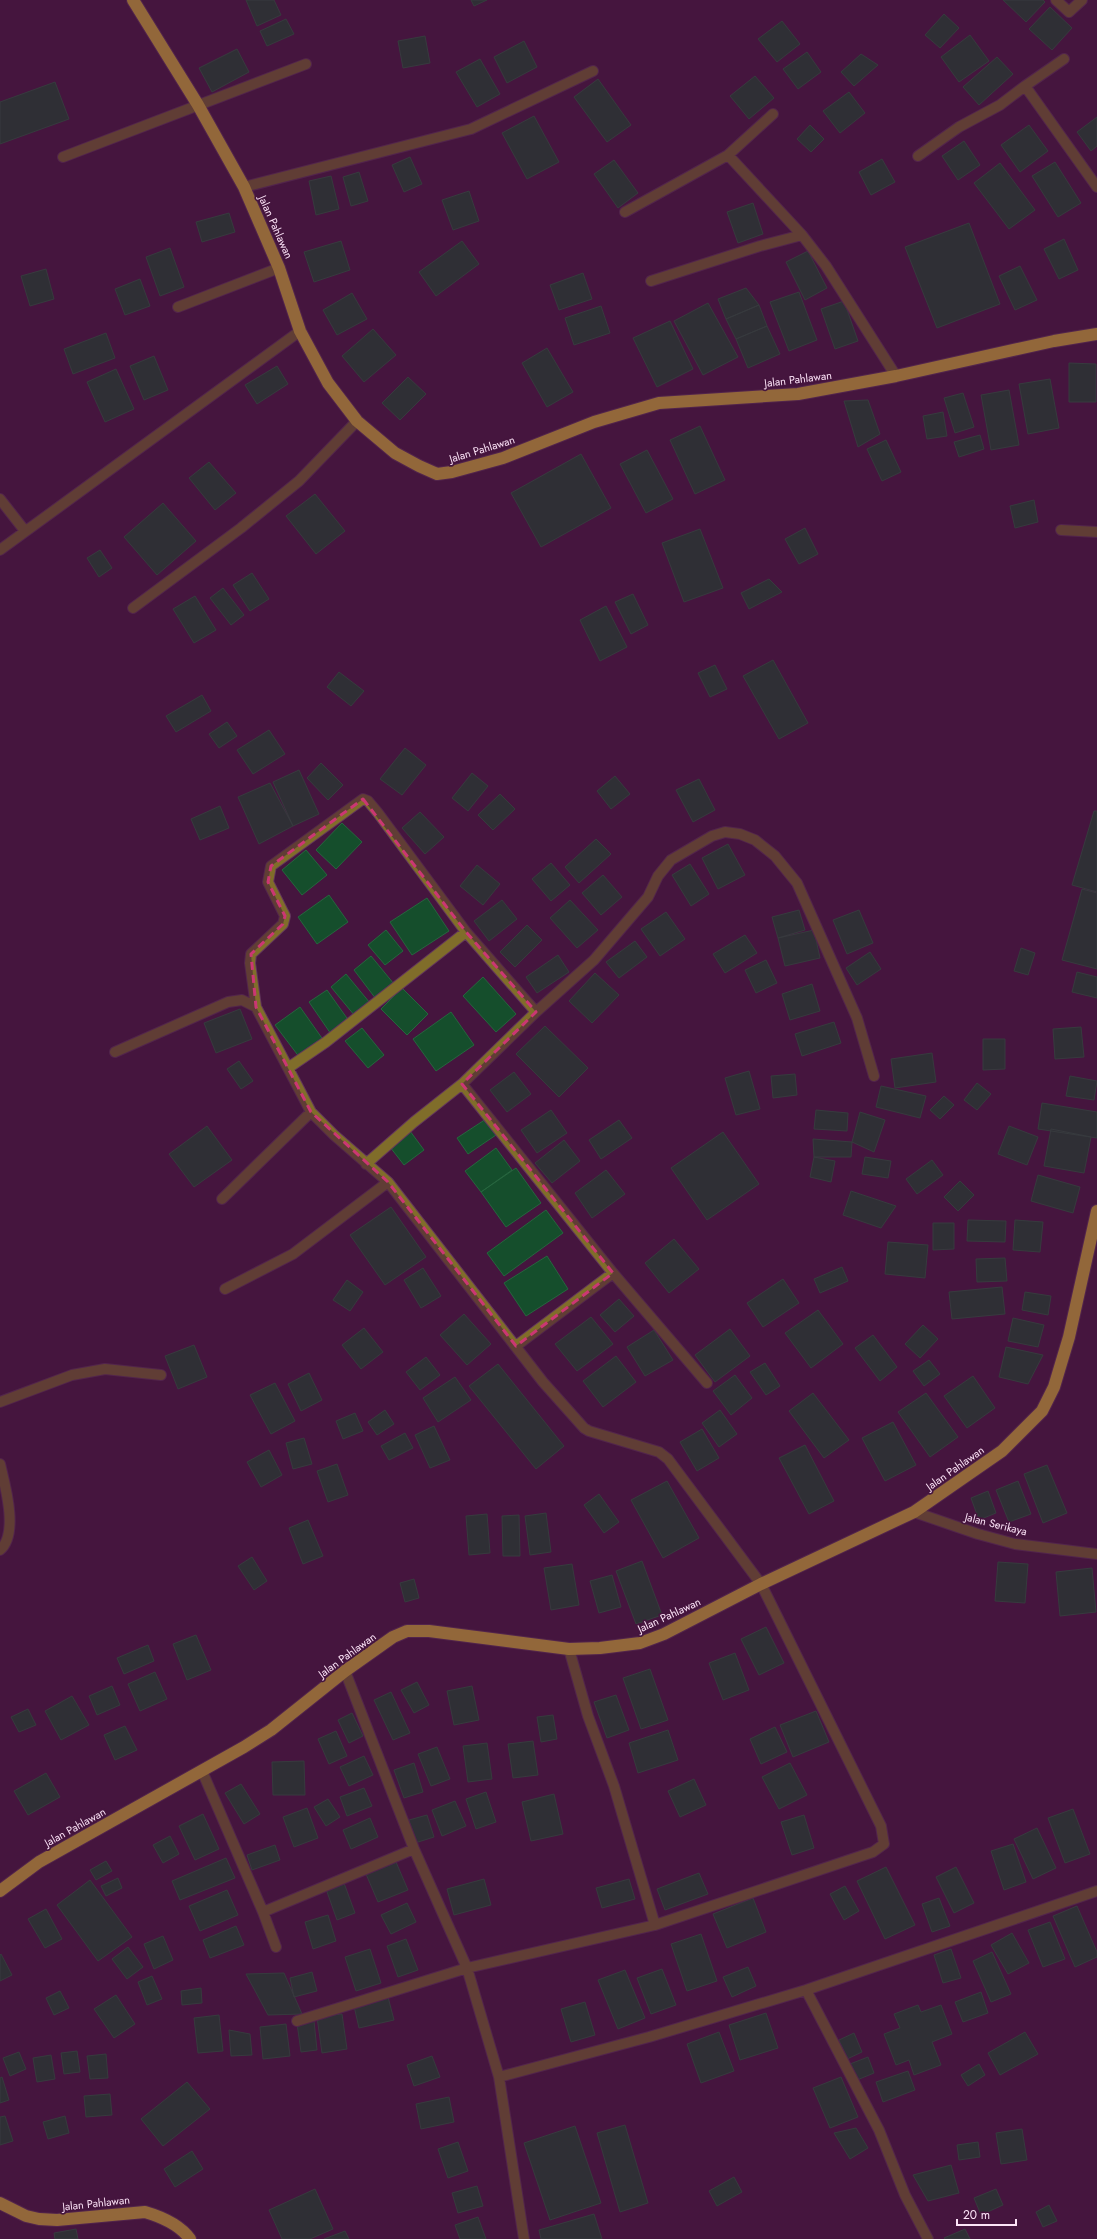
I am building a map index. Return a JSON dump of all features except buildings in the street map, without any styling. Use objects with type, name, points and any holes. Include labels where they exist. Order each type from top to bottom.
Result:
[{"type":"highway","name":"Jalan Pahlawan","points":[[133,0],[198,105],[244,187],[279,268],[300,332],[320,369],[357,421],[395,453],[437,474],[445,474],[503,458],[588,424],[659,403],[793,394],[896,376],[1054,341],[1097,334]]},
{"type":"highway","name":"Jalan Pahlawan","points":[[0,1891],[39,1862],[202,1771],[271,1730],[345,1671],[393,1637],[407,1631],[429,1631],[569,1649],[600,1648],[640,1643],[664,1634],[761,1584],[914,1512],[1002,1451],[1042,1411],[1054,1387],[1069,1337],[1097,1211]]},
{"type":"highway","name":"Jalan Pahlawan","points":[[0,2203],[26,2216],[39,2219],[57,2220],[145,2212],[159,2216],[184,2232],[190,2239]]},
{"type":"street","points":[[1056,0],[1069,12],[1082,0]]},
{"type":"street","points":[[918,156],[959,127],[1000,105],[1064,58]]},
{"type":"street","points":[[63,157],[306,64]]},
{"type":"street","points":[[244,187],[472,129],[593,71]]},
{"type":"street","points":[[1025,86],[1097,187]]},
{"type":"street","points":[[625,212],[728,155],[773,114]]},
{"type":"street","points":[[728,155],[802,235],[826,266],[896,376]]},
{"type":"street","points":[[651,281],[760,246],[802,235]]},
{"type":"street","points":[[178,306],[279,268]]},
{"type":"street","points":[[0,550],[300,332]]},
{"type":"street","points":[[134,608],[241,528],[300,481],[357,421]]},
{"type":"street","points":[[0,499],[25,531]]},
{"type":"street","points":[[1061,530],[1097,532]]},
{"type":"street","points":[[297,2021],[468,1968],[655,1925],[873,1852],[884,1844],[881,1826],[761,1584],[668,1459],[658,1452],[589,1431],[584,1428],[543,1382],[388,1182],[366,1164],[311,1112],[256,1007],[250,964],[251,954],[284,924],[285,916],[268,882],[271,866],[363,799],[368,801],[466,932],[536,1012]]},
{"type":"street","points":[[366,1164],[414,1122],[462,1084],[536,1012],[594,960],[648,897],[658,876],[671,860],[712,836],[725,832],[740,834],[755,840],[774,856],[797,884],[857,1018],[874,1076]]},
{"type":"street","points":[[288,1068],[326,1042],[466,932]]},
{"type":"street","points":[[115,1052],[228,1002],[242,1000],[256,1007]]},
{"type":"street","points":[[462,1084],[613,1274],[707,1383]]},
{"type":"street","points":[[222,1199],[311,1112]]},
{"type":"street","points":[[225,1290],[293,1254],[388,1182]]},
{"type":"street","points":[[516,1346],[613,1274]]},
{"type":"street","points":[[0,1402],[72,1375],[105,1369],[161,1375]]},
{"type":"street","points":[[0,1464],[10,1505],[10,1519],[4,1547],[0,1550]]},
{"type":"street","name":"Jalan Serikaya","points":[[914,1512],[978,1534],[1015,1544],[1097,1554]]},
{"type":"street","points":[[569,1649],[588,1716],[614,1786],[655,1925]]},
{"type":"street","points":[[345,1671],[414,1849],[468,1968],[499,2078],[524,2239]]},
{"type":"street","points":[[202,1771],[263,1912],[276,1947]]},
{"type":"street","points":[[263,1912],[414,1849]]},
{"type":"street","points":[[499,2078],[649,2037],[806,1990],[1097,1891]]},
{"type":"street","points":[[806,1990],[880,2130],[906,2195],[928,2239]]},
{"type":"highlighted area","points":[[363,799],[466,932],[536,1012],[462,1084],[613,1273],[516,1346],[388,1182],[311,1112],[256,1007],[251,954],[283,924],[285,916],[268,882],[271,866]]}]
